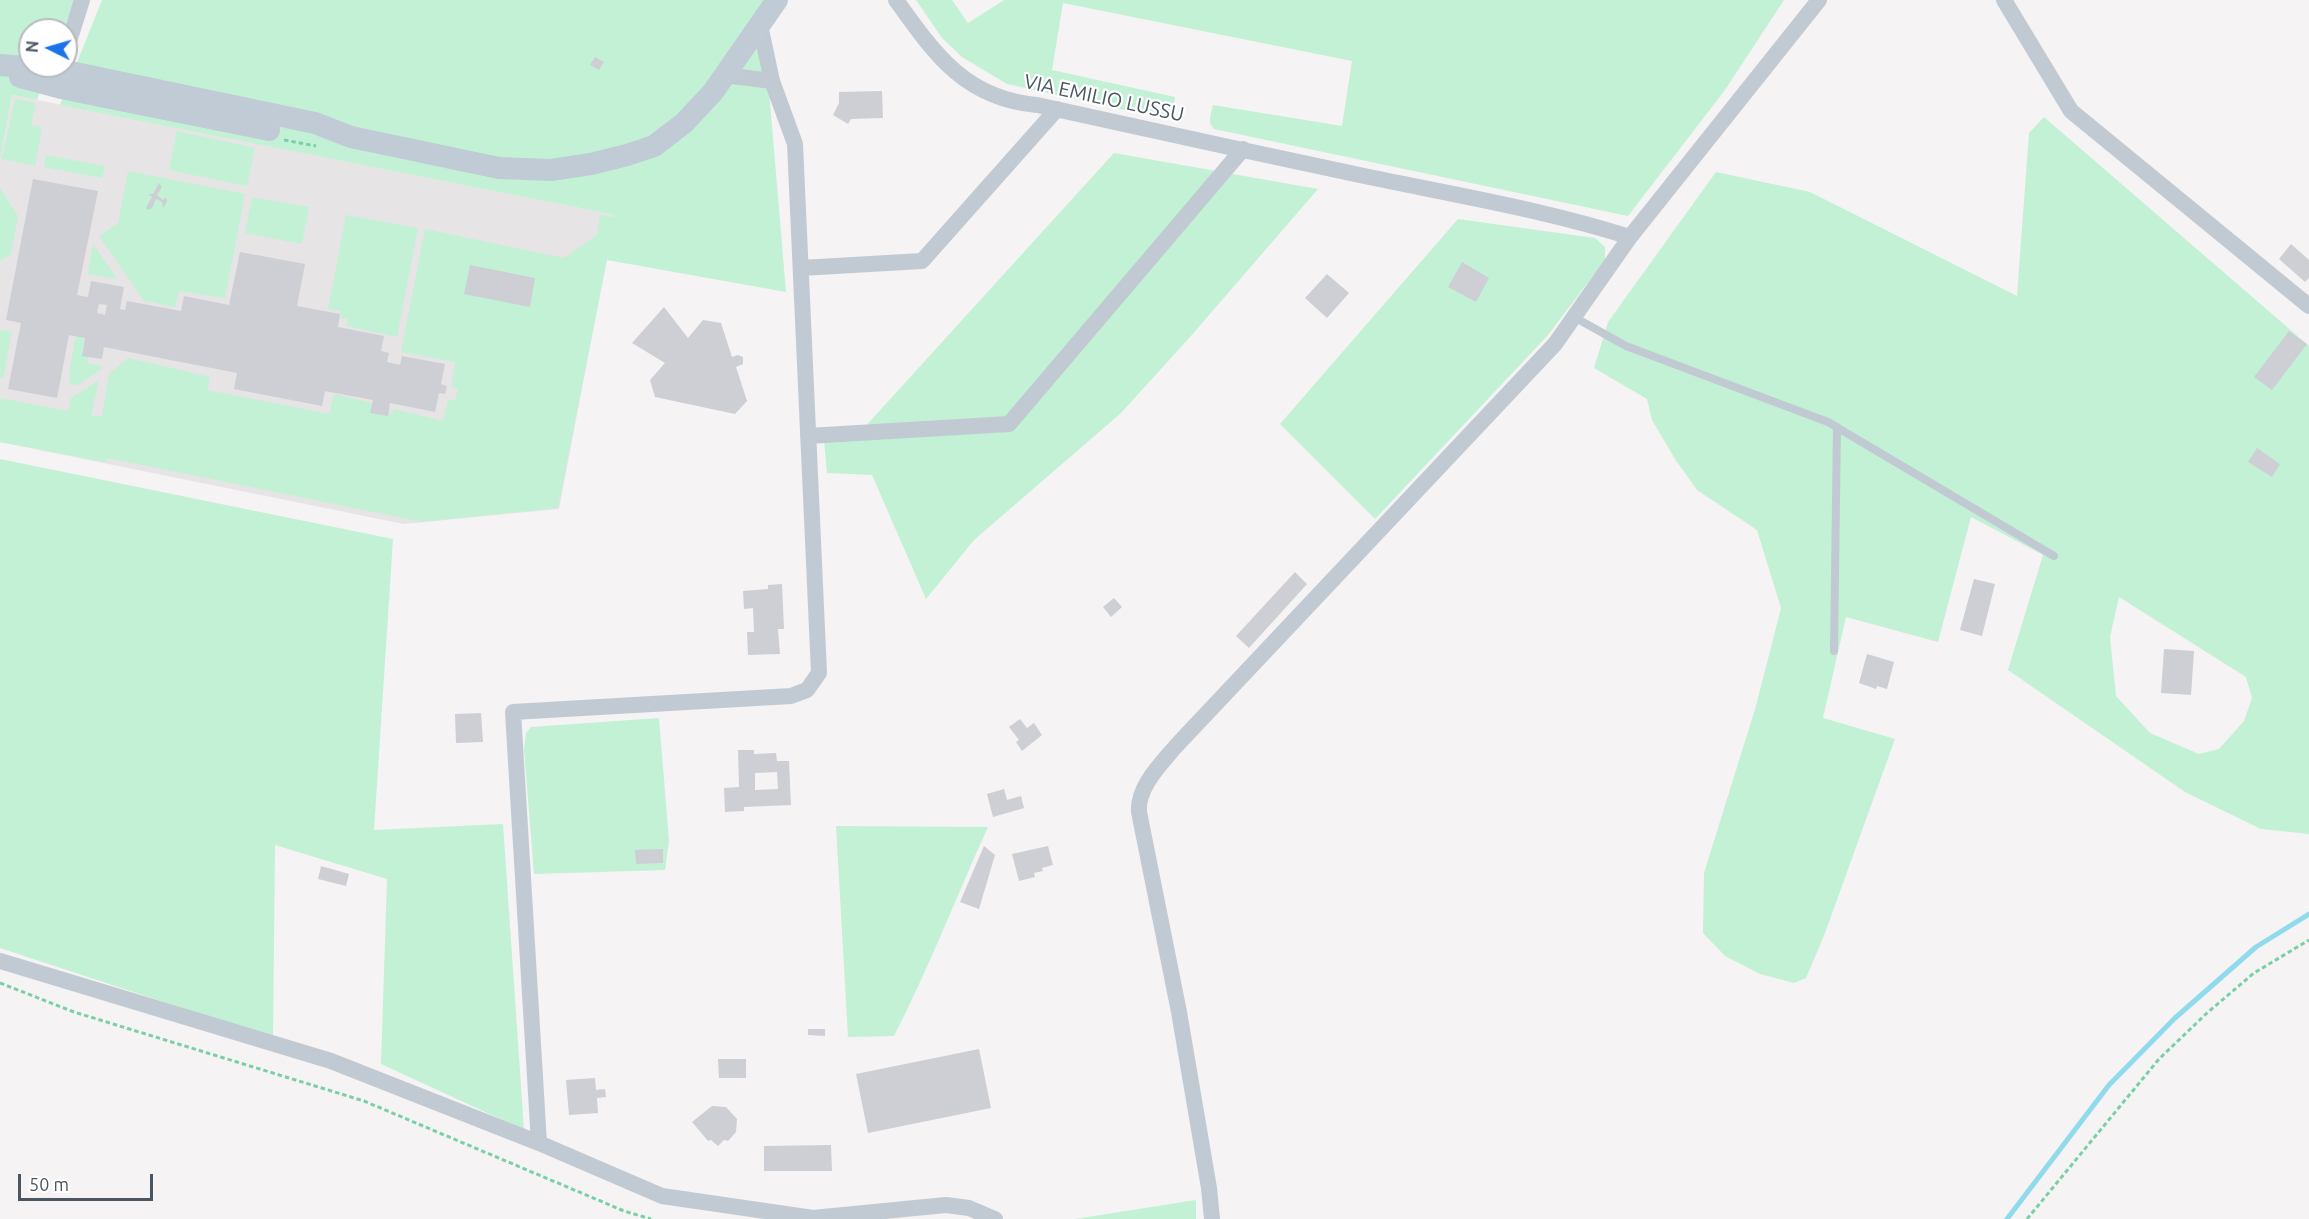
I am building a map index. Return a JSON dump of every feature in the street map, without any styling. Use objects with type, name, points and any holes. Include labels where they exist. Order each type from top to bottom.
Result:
[{"type":"street","points":[[76,18],[82,0]]},
{"type":"street","points":[[78,66],[315,123],[351,137],[499,168],[551,170],[591,164],[654,146],[684,123],[713,92],[777,0]]},
{"type":"street","name":"VIA EMILIO LUSSU","points":[[896,0],[932,50],[967,81],[1022,104],[1057,109],[1582,222],[1630,237]]},
{"type":"street","points":[[1212,1219],[1182,1023],[1139,812],[1140,797],[1159,765],[1176,746],[1555,344],[1630,237],[1819,0]]},
{"type":"street","points":[[2004,0],[2071,111],[2309,306]]},
{"type":"street","points":[[539,1143],[513,712],[791,696],[807,690],[819,673],[795,144],[771,81],[760,25]]},
{"type":"street","points":[[0,65],[18,64]]},
{"type":"street","points":[[0,71],[61,88],[313,138],[351,137]]},
{"type":"street","points":[[724,75],[771,81]]},
{"type":"street","points":[[801,268],[921,261],[1057,109]]},
{"type":"street","points":[[808,436],[1009,424],[1243,149]]},
{"type":"street","points":[[0,961],[331,1061],[539,1143],[662,1196],[813,1218],[946,1205],[969,1209],[994,1219]]},
{"type":"lane","points":[[1574,317],[1626,346],[1828,422],[2054,556]]},
{"type":"lane","points":[[1834,651],[1837,427]]},
{"type":"path","points":[[278,139],[324,148]]},
{"type":"path","points":[[2027,1219],[2159,1059],[2207,1013],[2254,973],[2309,940]]},
{"type":"path","points":[[0,983],[74,1012],[364,1101],[624,1211],[651,1219]]},
{"type":"shaded area","points":[[12,95],[615,215],[559,509],[404,524],[0,442],[0,161]]},
{"type":"green space","points":[[0,0],[75,0],[68,18],[18,18],[18,78],[45,78],[37,100],[12,95],[0,161]]},
{"type":"green space","points":[[102,0],[778,0],[765,43],[786,292],[607,260],[558,508],[419,522],[420,515],[418,521],[108,458],[105,462],[0,442],[0,398],[68,411],[71,398],[99,380],[91,416],[102,416],[109,374],[128,358],[210,377],[207,390],[329,414],[334,394],[372,403],[371,409],[392,414],[394,409],[443,421],[448,400],[455,401],[458,388],[451,387],[455,362],[401,352],[425,229],[564,258],[597,235],[600,215],[615,217],[615,215],[60,105],[71,78],[78,78],[78,60]]},
{"type":"green space","points":[[916,0],[952,0],[968,23],[1004,0],[1784,0],[1725,90],[1628,216],[1214,129],[1211,124],[1213,105],[1342,126],[1352,61],[1063,3],[1052,70],[1175,97],[1172,116],[1167,119],[1007,84],[962,57],[942,38]]},
{"type":"green space","points":[[15,99],[36,103],[31,125],[42,127],[35,166],[2,159]]},
{"type":"green space","points":[[2044,117],[2309,346],[2309,834],[2261,829],[2185,792],[2008,670],[2043,555],[1971,517],[1938,642],[1846,617],[1823,718],[1895,739],[1825,933],[1806,978],[1794,983],[1760,974],[1725,956],[1703,933],[1704,873],[1756,706],[1781,608],[1757,530],[1697,490],[1652,420],[1647,399],[1594,368],[1608,322],[1716,172],[1810,192],[2017,296],[2029,133]],"holes":[[[2119,597],[2246,677],[2252,698],[2244,721],[2219,749],[2199,754],[2150,733],[2116,696],[2110,637]]]},
{"type":"green space","points":[[177,131],[255,148],[247,186],[169,170]]},
{"type":"green space","points":[[1114,153],[1318,189],[1121,413],[974,540],[926,599],[872,475],[827,473],[823,430],[863,429]]},
{"type":"green space","points":[[46,155],[105,166],[102,178],[44,167]]},
{"type":"green space","points":[[128,171],[245,194],[225,298],[179,291],[175,307],[144,301],[99,236],[118,223]]},
{"type":"green space","points":[[0,188],[18,216],[11,254],[0,261]]},
{"type":"green space","points":[[252,197],[309,207],[302,244],[245,233]]},
{"type":"green space","points":[[346,215],[418,228],[397,337],[347,326],[348,319],[340,318],[341,311],[328,309]]},
{"type":"green space","points":[[1458,219],[1595,238],[1605,247],[1605,260],[1548,335],[1375,519],[1280,424]]},
{"type":"green space","points":[[93,244],[117,279],[88,274]]},
{"type":"green space","points":[[0,330],[12,332],[3,379],[0,378]]},
{"type":"green space","points":[[76,336],[85,338],[82,352],[89,354],[87,363],[102,366],[78,385],[69,384]]},
{"type":"green space","points":[[0,459],[393,539],[374,830],[503,824],[524,1130],[381,1064],[387,879],[275,845],[273,1038],[0,948]]},
{"type":"green space","points":[[659,718],[669,841],[665,870],[534,874],[524,749],[526,733],[531,727]]},
{"type":"green space","points":[[836,826],[988,827],[894,1036],[848,1037]]},
{"type":"green space","points":[[1196,1200],[1196,1219],[1075,1219]]},
{"type":"building","points":[[595,57],[604,62],[599,70],[590,65]]},
{"type":"building","points":[[882,91],[883,118],[851,119],[848,124],[833,115],[839,103],[839,92]]},
{"type":"building","points":[[33,179],[98,191],[77,295],[88,297],[91,281],[124,287],[120,309],[125,310],[127,301],[181,311],[184,296],[229,305],[240,252],[305,264],[297,306],[340,314],[338,327],[384,336],[381,351],[389,353],[387,362],[400,365],[402,356],[445,364],[441,384],[447,386],[445,394],[439,393],[435,412],[390,403],[388,416],[370,413],[373,400],[325,391],[322,406],[234,389],[237,373],[104,347],[102,359],[82,356],[85,338],[69,335],[57,398],[8,389],[21,323],[6,320]],"holes":[[[99,304],[107,305],[105,315],[97,313]]]},
{"type":"building","points":[[159,183],[162,187],[157,195],[163,200],[166,197],[167,201],[163,208],[162,202],[156,199],[152,208],[148,210],[146,208],[152,197],[148,194],[153,194]]},
{"type":"building","points":[[2291,244],[2309,260],[2309,278],[2305,282],[2279,259]]},
{"type":"building","points":[[1462,262],[1489,278],[1476,302],[1448,287]]},
{"type":"building","points":[[470,265],[535,278],[530,307],[464,294]]},
{"type":"building","points":[[1327,274],[1349,293],[1327,318],[1305,298]]},
{"type":"building","points":[[664,307],[688,338],[703,320],[721,323],[732,357],[738,355],[743,357],[743,364],[736,367],[747,401],[735,414],[655,397],[650,380],[665,363],[632,343]]},
{"type":"building","points":[[2289,331],[2307,344],[2272,390],[2254,377]]},
{"type":"building","points":[[2257,448],[2280,464],[2272,477],[2248,462]]},
{"type":"building","points":[[1295,572],[1307,584],[1249,648],[1236,636]]},
{"type":"building","points":[[1974,579],[1995,584],[1982,636],[1960,630]]},
{"type":"building","points":[[782,584],[784,629],[778,629],[780,654],[748,655],[747,632],[754,632],[753,608],[744,609],[743,591],[768,589],[768,585]]},
{"type":"building","points":[[1114,598],[1122,607],[1111,617],[1103,607]]},
{"type":"building","points":[[2164,649],[2194,651],[2191,695],[2161,693]]},
{"type":"building","points":[[1867,654],[1894,662],[1887,689],[1877,686],[1876,689],[1859,683]]},
{"type":"building","points":[[481,713],[483,742],[456,743],[455,714]]},
{"type":"building","points":[[1020,719],[1027,728],[1034,723],[1042,735],[1022,751],[1016,742],[1019,740],[1009,727]]},
{"type":"building","points":[[738,750],[754,750],[754,754],[776,753],[777,761],[789,761],[791,805],[744,807],[744,811],[725,812],[724,788],[739,787]],"holes":[[[777,772],[778,789],[755,790],[755,773]]]},
{"type":"building","points":[[1004,789],[1007,800],[1021,796],[1024,808],[993,817],[987,794]]},
{"type":"building","points":[[984,846],[995,855],[979,909],[960,902]]},
{"type":"building","points":[[1048,846],[1053,865],[1034,873],[1035,877],[1019,881],[1012,854]]},
{"type":"building","points":[[663,849],[663,863],[636,864],[635,850]]},
{"type":"building","points":[[321,866],[349,874],[346,886],[318,879]]},
{"type":"building","points":[[808,1029],[825,1029],[825,1036],[808,1035]]},
{"type":"building","points":[[979,1049],[991,1108],[868,1133],[856,1074]]},
{"type":"building","points":[[718,1059],[746,1059],[746,1078],[719,1078]]},
{"type":"building","points":[[595,1078],[596,1090],[605,1089],[606,1097],[597,1098],[598,1113],[569,1115],[566,1080]]},
{"type":"building","points":[[712,1106],[726,1107],[737,1119],[736,1132],[728,1141],[724,1140],[718,1146],[711,1140],[708,1141],[692,1122]]},
{"type":"building","points":[[831,1145],[832,1171],[764,1171],[764,1146]]},
{"type":"waterway","points":[[2007,1219],[2109,1085],[2175,1018],[2256,947],[2309,914]]}]
